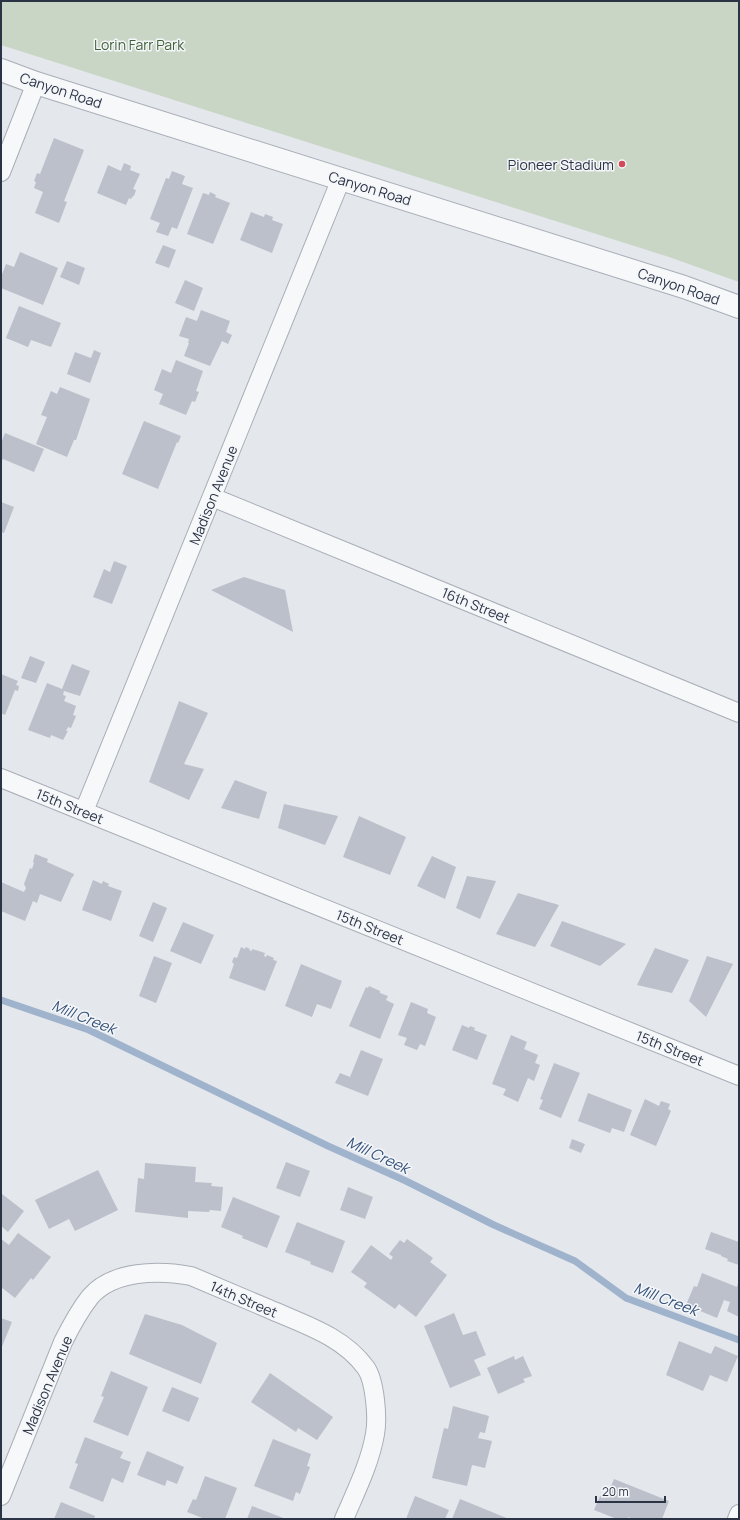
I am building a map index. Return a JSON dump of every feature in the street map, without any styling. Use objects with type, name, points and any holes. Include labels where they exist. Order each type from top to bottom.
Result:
[{"type":"street","name":"Canyon Road","points":[[1,70],[36,83],[684,286],[739,307]]},
{"type":"street","points":[[1,172],[36,83]]},
{"type":"street","name":"Madison Avenue","points":[[84,811],[341,179]]},
{"type":"street","name":"16th Street","points":[[212,497],[739,713]]},
{"type":"street","name":"15th Street","points":[[1,778],[739,1076]]},
{"type":"street","name":"14th Street","points":[[108,1283],[130,1275],[151,1272],[171,1272],[191,1276],[315,1328],[336,1340],[352,1353],[366,1369],[374,1390],[375,1432],[366,1466],[344,1519]]},
{"type":"street","name":"Madison Avenue","points":[[1,1496],[63,1342],[75,1318],[91,1296],[108,1283]]},
{"type":"street","points":[[737,1519],[739,1514]]},
{"type":"green space","name":"Pioneer Stadium","points":[[1,1],[739,1],[739,282],[669,257],[1,45]]},
{"type":"building","points":[[54,138],[84,150],[64,201],[67,202],[59,223],[35,213],[43,192],[34,188],[36,182],[34,181],[37,173],[40,174]]},
{"type":"building","points":[[124,163],[131,166],[130,170],[140,174],[133,189],[136,190],[134,196],[131,199],[129,198],[126,205],[97,193],[108,165],[121,171]]},
{"type":"building","points":[[172,171],[185,176],[182,184],[193,188],[177,229],[172,227],[168,236],[156,232],[160,223],[150,219],[166,178],[169,179]]},
{"type":"building","points":[[210,192],[216,195],[215,197],[230,203],[213,244],[187,234],[203,193],[209,195]]},
{"type":"building","points":[[251,212],[264,217],[265,214],[273,217],[272,220],[283,224],[272,253],[240,240]]},
{"type":"building","points":[[163,245],[176,250],[169,268],[155,263]]},
{"type":"building","points":[[20,252],[58,268],[43,305],[1,288],[1,277],[6,264],[14,267]]},
{"type":"building","points":[[67,261],[85,268],[79,285],[60,277]]},
{"type":"building","points":[[185,280],[203,288],[194,311],[175,303]]},
{"type":"building","points":[[19,306],[61,323],[51,347],[31,340],[28,347],[6,338]]},
{"type":"building","points":[[201,310],[230,321],[226,332],[232,335],[228,344],[222,341],[210,366],[184,356],[189,339],[179,336],[186,317],[197,321]]},
{"type":"building","points":[[94,350],[101,353],[90,383],[67,374],[75,352],[91,358]]},
{"type":"building","points":[[176,360],[203,371],[196,391],[199,392],[195,402],[192,401],[186,415],[159,404],[163,394],[154,390],[162,369],[171,373]]},
{"type":"building","points":[[60,387],[90,399],[76,440],[74,440],[67,457],[36,444],[47,417],[41,415],[51,391],[57,394]]},
{"type":"building","points":[[144,421],[181,436],[178,443],[177,442],[158,489],[122,474]]},
{"type":"building","points":[[5,433],[44,449],[34,472],[3,459],[1,462],[1,443]]},
{"type":"building","points":[[1,502],[14,507],[4,533],[1,532]]},
{"type":"building","points":[[114,561],[127,566],[112,604],[93,597],[104,569],[110,572]]},
{"type":"building","points":[[244,577],[285,590],[293,632],[211,590]]},
{"type":"building","points":[[30,656],[45,662],[36,683],[21,678]]},
{"type":"building","points":[[72,664],[90,671],[80,696],[64,691],[63,695],[66,696],[64,701],[76,706],[73,715],[76,716],[71,728],[68,727],[66,731],[68,731],[63,740],[51,735],[50,738],[28,730],[47,683],[62,689]]},
{"type":"building","points":[[1,674],[18,681],[16,685],[19,686],[18,691],[15,690],[5,715],[1,713]]},
{"type":"building","points":[[179,701],[208,713],[184,764],[204,769],[189,800],[149,782]]},
{"type":"building","points":[[235,780],[267,792],[259,819],[221,808]]},
{"type":"building","points":[[284,804],[338,816],[325,845],[278,828]]},
{"type":"building","points":[[359,816],[406,837],[390,875],[343,857]]},
{"type":"building","points":[[35,854],[48,859],[47,862],[74,874],[61,902],[40,894],[37,903],[33,901],[25,921],[1,911],[1,882],[24,892],[26,888],[24,884],[30,868],[32,869]]},
{"type":"building","points":[[432,856],[456,867],[445,899],[417,886]]},
{"type":"building","points":[[467,876],[496,881],[480,919],[456,908]]},
{"type":"building","points":[[93,880],[102,884],[103,881],[109,884],[108,886],[122,891],[111,921],[82,910]]},
{"type":"building","points":[[518,893],[559,905],[535,947],[496,934]]},
{"type":"building","points":[[153,902],[167,908],[153,942],[139,936]]},
{"type":"building","points":[[562,921],[626,944],[600,966],[550,946]]},
{"type":"building","points":[[183,922],[214,935],[201,964],[170,951]]},
{"type":"building","points":[[241,947],[245,949],[246,947],[252,951],[252,949],[265,953],[264,956],[266,957],[267,955],[274,958],[273,960],[277,961],[265,991],[229,978],[234,964],[232,962],[234,957],[237,958]]},
{"type":"building","points":[[655,948],[689,960],[672,993],[637,985]]},
{"type":"building","points":[[154,956],[172,963],[156,1003],[139,996]]},
{"type":"building","points":[[707,956],[733,964],[706,1017],[689,1001]]},
{"type":"building","points":[[301,964],[342,981],[331,1009],[317,1004],[312,1017],[285,1006]]},
{"type":"building","points":[[369,986],[388,996],[386,1000],[394,1004],[380,1039],[349,1026],[366,987],[368,988]]},
{"type":"building","points":[[411,1002],[428,1009],[427,1013],[436,1017],[425,1046],[420,1044],[417,1050],[404,1045],[407,1038],[398,1035]]},
{"type":"building","points":[[462,1025],[469,1028],[470,1026],[475,1028],[474,1030],[487,1035],[477,1060],[452,1050]]},
{"type":"building","points":[[511,1035],[527,1042],[524,1049],[538,1055],[535,1063],[540,1065],[534,1081],[528,1078],[518,1102],[503,1095],[506,1089],[492,1084]]},
{"type":"building","points":[[361,1050],[383,1059],[368,1096],[335,1083],[340,1073],[350,1077]]},
{"type":"building","points":[[554,1063],[580,1073],[561,1118],[539,1109],[543,1100],[540,1099]]},
{"type":"building","points":[[588,1093],[632,1110],[624,1132],[612,1128],[610,1133],[578,1121]]},
{"type":"building","points":[[645,1099],[659,1106],[661,1101],[670,1104],[668,1109],[671,1111],[656,1146],[630,1135]]},
{"type":"building","points":[[572,1139],[585,1144],[581,1153],[569,1148]]},
{"type":"building","points":[[286,1162],[310,1171],[300,1197],[276,1188]]},
{"type":"building","points":[[145,1163],[196,1167],[195,1182],[212,1183],[211,1186],[223,1187],[221,1211],[188,1211],[188,1218],[135,1212],[138,1178],[144,1179]]},
{"type":"building","points":[[98,1170],[118,1210],[75,1231],[69,1219],[49,1229],[35,1200]]},
{"type":"building","points":[[348,1187],[373,1197],[365,1219],[340,1210]]},
{"type":"building","points":[[2,1194],[24,1211],[8,1232],[1,1226]]},
{"type":"building","points":[[233,1197],[280,1216],[267,1248],[242,1238],[243,1236],[221,1227]]},
{"type":"building","points":[[297,1222],[345,1241],[333,1273],[310,1264],[311,1262],[285,1252]]},
{"type":"building","points":[[711,1232],[739,1242],[739,1265],[727,1261],[728,1259],[721,1255],[705,1249]]},
{"type":"building","points":[[18,1233],[51,1257],[33,1280],[31,1278],[15,1298],[1,1287],[1,1239],[9,1245]]},
{"type":"building","points":[[407,1239],[433,1258],[430,1262],[447,1275],[416,1317],[399,1304],[395,1309],[364,1287],[367,1283],[351,1272],[371,1245],[391,1260],[393,1257],[389,1254],[400,1240],[404,1243]]},
{"type":"building","points":[[702,1273],[737,1287],[738,1283],[739,1284],[739,1317],[727,1311],[730,1302],[724,1300],[717,1318],[686,1305],[694,1286],[697,1287]]},
{"type":"building","points":[[454,1313],[463,1335],[476,1331],[486,1355],[474,1360],[481,1375],[450,1388],[424,1326]]},
{"type":"building","points":[[145,1314],[182,1325],[217,1343],[201,1384],[129,1354]]},
{"type":"building","points":[[1,1318],[12,1322],[1,1349]]},
{"type":"building","points":[[679,1341],[711,1354],[715,1346],[738,1356],[727,1382],[710,1375],[703,1391],[666,1375]]},
{"type":"building","points":[[514,1356],[515,1360],[523,1356],[532,1376],[523,1379],[525,1382],[498,1394],[487,1368]]},
{"type":"building","points":[[111,1371],[148,1387],[128,1436],[93,1422],[104,1397],[101,1396]]},
{"type":"building","points":[[270,1373],[333,1417],[317,1440],[298,1428],[296,1432],[251,1402]]},
{"type":"building","points":[[172,1387],[199,1398],[189,1422],[162,1411]]},
{"type":"building","points":[[453,1406],[489,1416],[485,1433],[480,1432],[478,1438],[492,1441],[485,1468],[472,1465],[467,1486],[432,1478],[444,1428],[448,1429]]},
{"type":"building","points":[[85,1437],[123,1452],[120,1458],[131,1462],[123,1483],[112,1478],[103,1502],[69,1488],[78,1464],[75,1463]]},
{"type":"building","points":[[273,1439],[311,1454],[307,1466],[310,1467],[300,1494],[296,1492],[293,1501],[254,1486]]},
{"type":"building","points":[[147,1451],[184,1467],[177,1484],[167,1480],[165,1486],[137,1475]]},
{"type":"building","points":[[205,1476],[237,1488],[225,1519],[205,1519],[187,1512],[193,1499],[196,1500]]},
{"type":"building","points":[[614,1479],[669,1501],[662,1519],[633,1519],[628,1517],[628,1519],[617,1519],[594,1510],[600,1496],[606,1498]]},
{"type":"building","points":[[415,1496],[449,1510],[445,1519],[406,1519]]},
{"type":"building","points":[[460,1499],[509,1519],[452,1519]]},
{"type":"building","points":[[61,1502],[95,1516],[94,1519],[54,1519]]},
{"type":"building","points":[[252,1506],[286,1519],[247,1519]]},
{"type":"waterway","name":"Mill Creek","points":[[1,1000],[89,1030],[328,1146],[406,1181],[494,1225],[575,1261],[626,1298],[739,1340]]},
{"type":"place","name":"Pioneer Stadium","points":[[622,164]]},
{"type":"park label","name":"Lorin Farr Park","points":[[139,44]]}]
